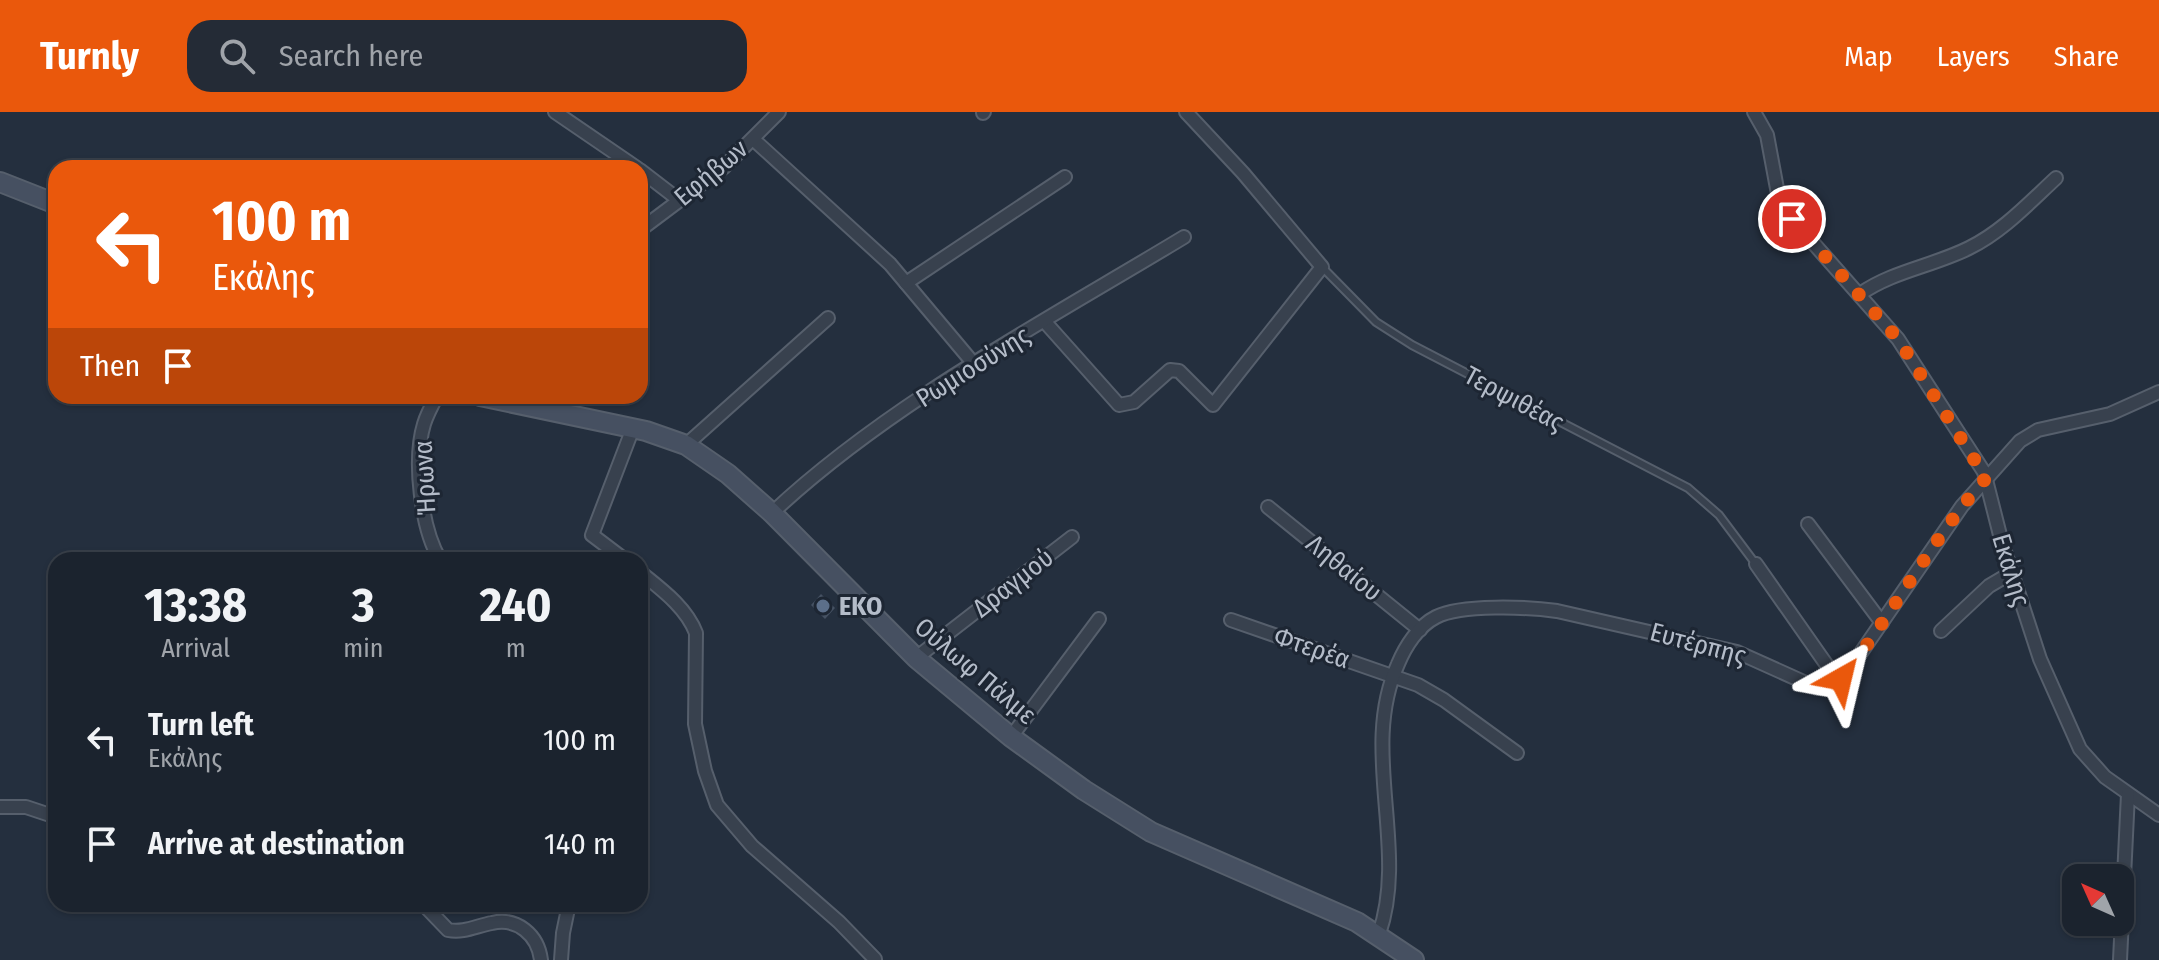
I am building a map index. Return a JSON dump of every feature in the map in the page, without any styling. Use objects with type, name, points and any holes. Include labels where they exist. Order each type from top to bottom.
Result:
[{"type":"street","points":[[555,112],[626,160]]},
{"type":"street","name":"Εφήβων","points":[[648,224],[724,167],[779,112]]},
{"type":"street","name":"Τερψιθέας","points":[[1186,112],[1243,173],[1322,267]]},
{"type":"street","name":"Εκάλης","points":[[1754,112],[1765,131],[1775,181],[1784,206],[1802,232],[1860,294],[1906,350],[1986,478],[2011,573],[2047,678],[2072,734],[2097,770],[2159,815]]},
{"type":"street","points":[[753,139],[890,264],[974,364]]},
{"type":"street","points":[[648,176],[679,200]]},
{"type":"street","points":[[906,283],[1065,177]]},
{"type":"street","points":[[1860,294],[1880,281],[1980,243],[2056,178]]},
{"type":"street","points":[[0,182],[48,201]]},
{"type":"street","name":"Ρωμιοσύνης","points":[[772,513],[832,461],[974,364],[1184,237]]},
{"type":"street","points":[[1045,322],[1119,405],[1134,402],[1170,370],[1179,371],[1213,405],[1322,267]]},
{"type":"street","points":[[686,445],[828,318]]},
{"type":"street","points":[[1838,681],[1957,513],[2015,446],[2033,432],[2110,414],[2159,392]]},
{"type":"street","name":"Ήρωνα","points":[[433,404],[424,424],[420,462],[425,514],[436,552]]},
{"type":"street","name":"Ούλωφ Πάλμε","points":[[521,404],[663,435],[686,445],[720,467],[772,513],[916,658],[1011,737],[1084,790],[1142,827],[1315,902],[1379,934],[1414,960]]},
{"type":"street","points":[[614,552],[592,535],[633,428]]},
{"type":"street","name":"Ληθαίου","points":[[1268,507],[1420,630]]},
{"type":"street","points":[[1808,524],[1882,623]]},
{"type":"street","name":"Δραγμού","points":[[916,658],[1072,537]]},
{"type":"street","name":"Τερψιθέας","points":[[1756,564],[1838,681]]},
{"type":"street","points":[[1941,631],[1989,586],[2011,573]]},
{"type":"street","points":[[648,579],[675,603],[691,621],[696,633],[697,736],[714,798],[722,812],[752,846],[839,922],[875,959]]},
{"type":"street","name":"Ευτέρπης","points":[[1379,934],[1386,910],[1381,733],[1386,695],[1406,647],[1437,616],[1510,608],[1545,609],[1737,652],[1812,687],[1826,688],[1838,681]]},
{"type":"street","points":[[1011,737],[1099,619]]},
{"type":"street","name":"Φτερέα","points":[[1231,620],[1393,675],[1431,692],[1517,753]]},
{"type":"street","points":[[2120,960],[2128,794]]},
{"type":"street","points":[[0,807],[26,807],[48,814]]},
{"type":"street","points":[[431,912],[448,930],[463,931],[499,922],[520,926],[536,942],[541,960]]},
{"type":"street","points":[[561,960],[567,912]]},
{"type":"lane","name":"Τερψιθέας","points":[[1322,267],[1376,322],[1412,345],[1688,488],[1719,515],[1756,564]]},
{"type":"building","points":[[821,594],[835,608],[825,619],[811,605]]},
{"type":"place","name":"EKO","points":[[823,606]]},
{"type":"route","points":[[1792,219],[1898,339],[1986,478],[1962,506],[1841,679]]}]
